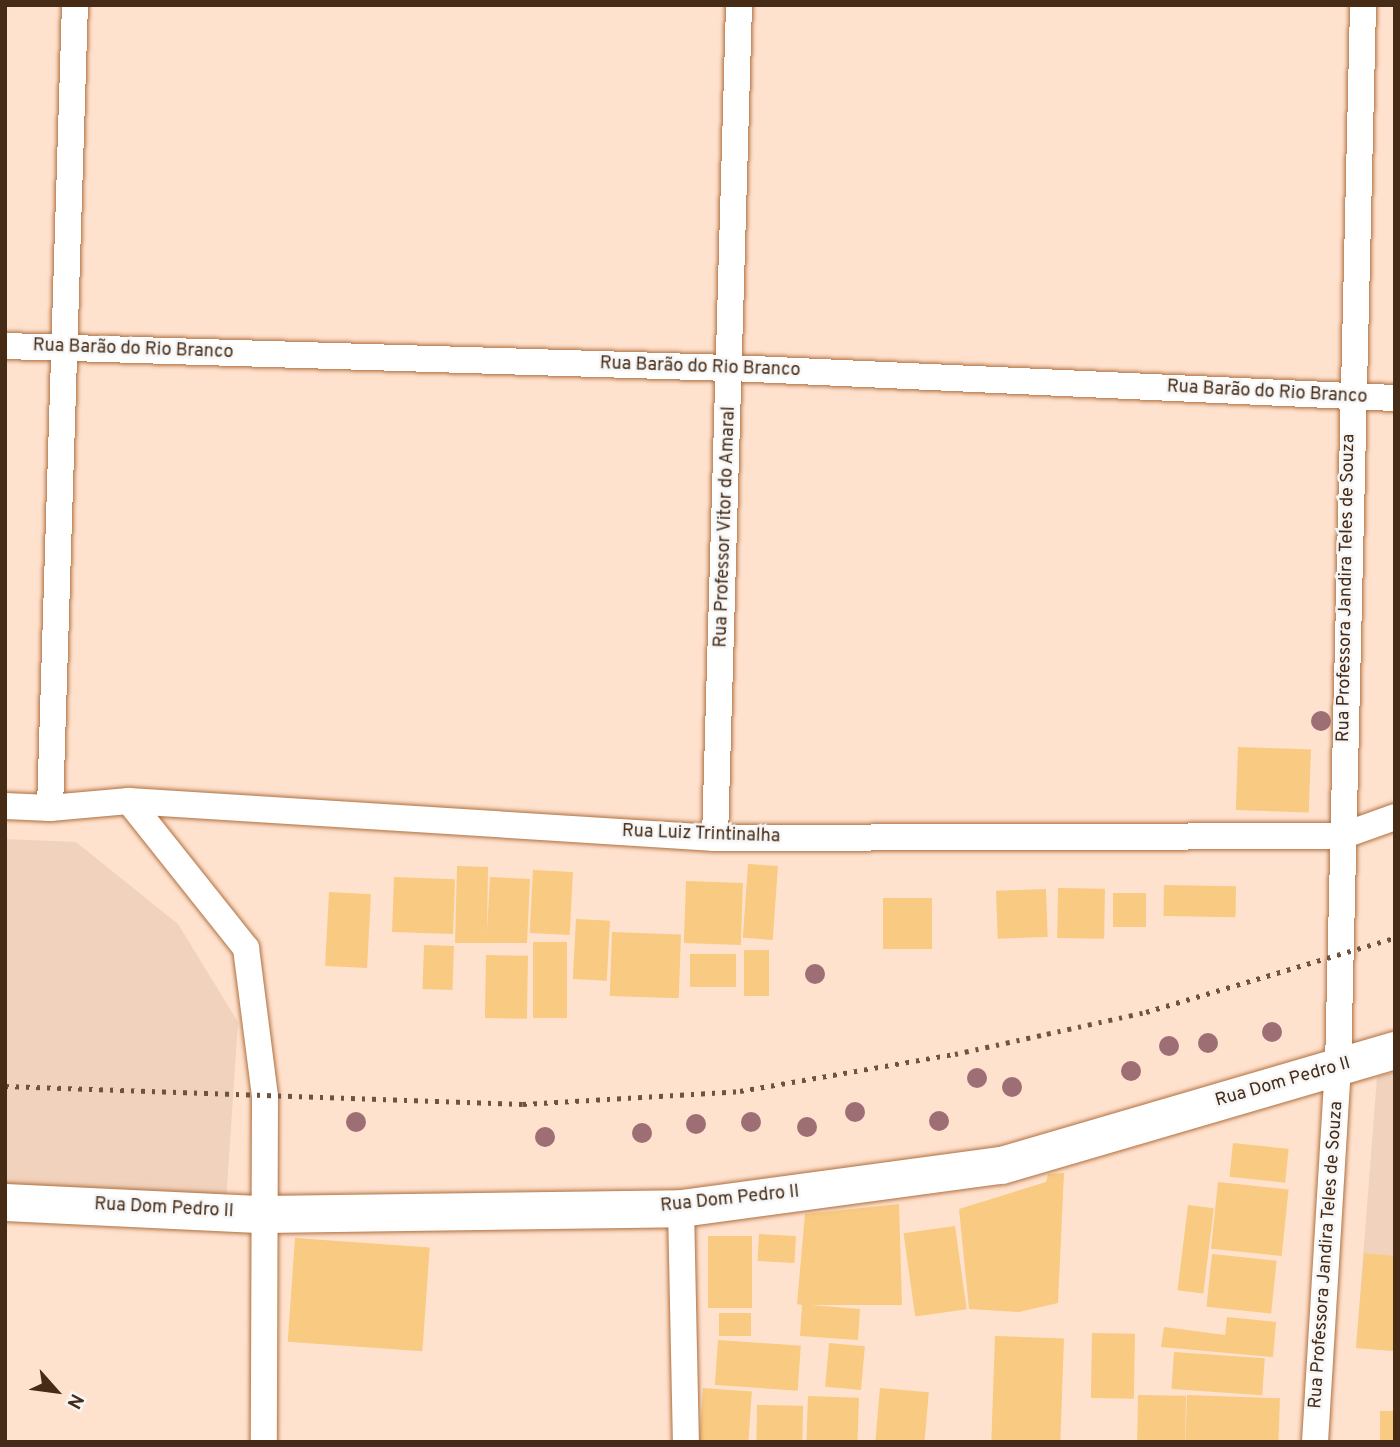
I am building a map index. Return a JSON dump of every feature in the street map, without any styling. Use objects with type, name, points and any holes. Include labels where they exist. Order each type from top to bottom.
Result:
[{"type":"street","points":[[50,808],[75,5]]},
{"type":"street","name":"Rua Professor Vitor do Amaral","points":[[715,838],[731,368],[739,5]]},
{"type":"street","name":"Rua Professora Jandira Teles de Souza","points":[[1315,1442],[1338,1068],[1351,397],[1363,5]]},
{"type":"street","name":"Rua Barão do Rio Branco","points":[[5,346],[731,368],[1395,398]]},
{"type":"street","points":[[129,801],[246,948],[264,1097],[264,1442]]},
{"type":"street","name":"Rua Luiz Trintinalha","points":[[5,806],[50,808],[129,801],[715,838],[1342,836],[1395,817]]},
{"type":"street","name":"Rua Dom Pedro II","points":[[5,1202],[263,1214],[681,1208],[1001,1165],[1395,1050]]},
{"type":"street","points":[[681,1208],[686,1442]]},
{"type":"shaded area","points":[[5,839],[76,842],[178,924],[238,1022],[226,1203],[5,1192]]},
{"type":"shaded area","points":[[1395,1072],[1395,1351],[1356,1348],[1377,1077]]},
{"type":"building","points":[[1238,747],[1311,750],[1309,813],[1236,810]]},
{"type":"building","points":[[748,864],[778,866],[773,940],[743,938]]},
{"type":"building","points":[[457,866],[488,867],[487,932],[490,877],[530,879],[527,943],[455,943]]},
{"type":"building","points":[[533,870],[573,872],[570,935],[530,933]]},
{"type":"building","points":[[394,877],[455,879],[453,934],[392,932]]},
{"type":"building","points":[[686,881],[743,883],[741,945],[684,943]]},
{"type":"building","points":[[1164,885],[1236,886],[1235,917],[1163,916]]},
{"type":"building","points":[[1058,888],[1105,889],[1104,939],[1057,938]]},
{"type":"building","points":[[1046,889],[1048,937],[998,939],[996,891]]},
{"type":"building","points":[[329,892],[371,894],[367,968],[325,966]]},
{"type":"building","points":[[1113,893],[1146,893],[1146,927],[1113,927]]},
{"type":"building","points":[[883,898],[932,898],[932,949],[883,949]]},
{"type":"building","points":[[576,919],[610,921],[607,981],[573,979]]},
{"type":"building","points":[[612,932],[681,934],[679,998],[610,996]]},
{"type":"building","points":[[533,942],[567,942],[567,1018],[533,1018]]},
{"type":"building","points":[[424,945],[454,946],[452,990],[422,989]]},
{"type":"building","points":[[744,950],[769,950],[769,996],[744,996]]},
{"type":"building","points":[[690,954],[736,954],[736,987],[690,987]]},
{"type":"building","points":[[486,955],[528,956],[527,1019],[485,1018]]},
{"type":"building","points":[[1233,1143],[1289,1149],[1285,1183],[1229,1177]]},
{"type":"building","points":[[1064,1173],[1058,1303],[1019,1312],[969,1309],[959,1209],[1046,1182],[1048,1174]]},
{"type":"building","points":[[1218,1182],[1289,1189],[1282,1256],[1211,1249]]},
{"type":"building","points":[[899,1204],[902,1305],[810,1305],[860,1309],[858,1340],[800,1336],[802,1305],[797,1304],[805,1214]]},
{"type":"building","points":[[1188,1205],[1214,1208],[1203,1294],[1178,1290]]},
{"type":"building","points":[[955,1226],[967,1309],[915,1316],[904,1233]]},
{"type":"building","points":[[759,1234],[796,1236],[795,1263],[758,1261]]},
{"type":"building","points":[[708,1236],[752,1236],[752,1308],[708,1308]]},
{"type":"building","points":[[295,1238],[430,1247],[422,1351],[288,1342]]},
{"type":"building","points":[[1364,1253],[1395,1256],[1395,1351],[1356,1348]]},
{"type":"building","points":[[1212,1254],[1277,1261],[1271,1314],[1206,1307]]},
{"type":"building","points":[[719,1313],[751,1313],[751,1336],[719,1336]]},
{"type":"building","points":[[1227,1317],[1276,1322],[1273,1357],[1161,1347],[1164,1327],[1225,1335]]},
{"type":"building","points":[[1092,1333],[1135,1334],[1134,1399],[1091,1398]]},
{"type":"building","points":[[995,1336],[1064,1338],[1060,1442],[991,1442]]},
{"type":"building","points":[[718,1340],[801,1346],[798,1391],[715,1385]]},
{"type":"building","points":[[829,1343],[865,1346],[861,1390],[825,1387]]},
{"type":"building","points":[[1174,1352],[1265,1358],[1262,1395],[1171,1389]]},
{"type":"building","points":[[703,1388],[752,1391],[748,1442],[699,1442]]},
{"type":"building","points":[[880,1388],[929,1392],[924,1442],[875,1442]]},
{"type":"building","points":[[1138,1395],[1186,1396],[1185,1442],[1137,1442]]},
{"type":"building","points":[[1187,1395],[1280,1398],[1278,1442],[1185,1442]]},
{"type":"building","points":[[808,1396],[859,1398],[857,1442],[806,1442]]},
{"type":"building","points":[[757,1405],[803,1406],[802,1442],[756,1442]]},
{"type":"building","points":[[1380,1411],[1395,1411],[1395,1442],[1380,1442]]},
{"type":"railway","points":[[5,1086],[523,1104],[740,1091],[955,1054],[1146,1012],[1395,938]]}]
